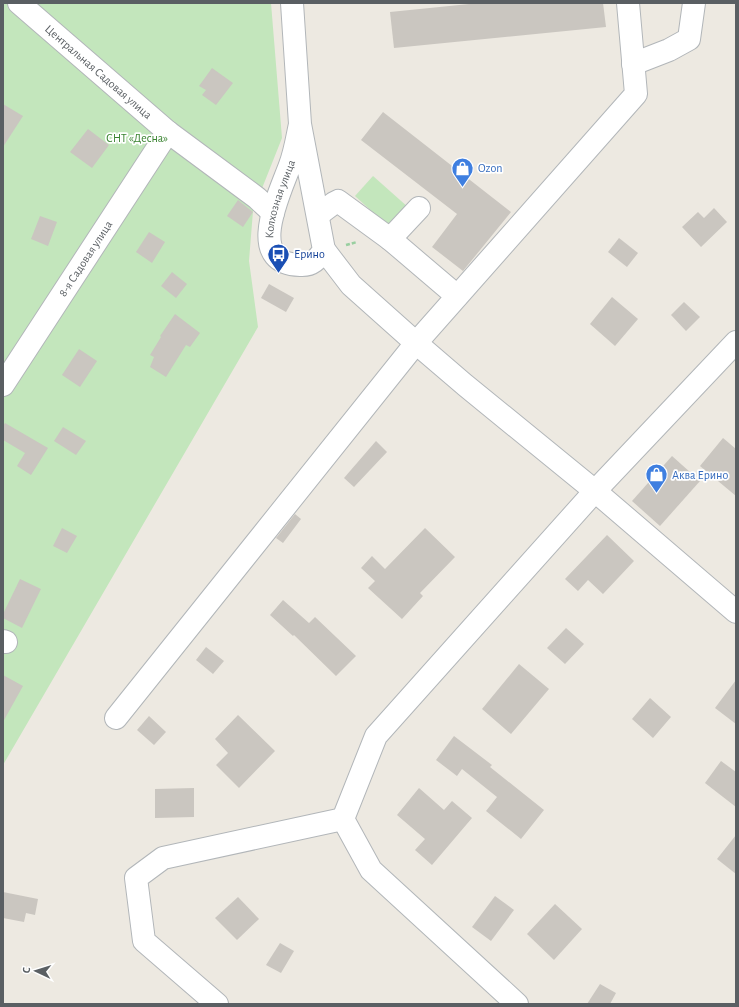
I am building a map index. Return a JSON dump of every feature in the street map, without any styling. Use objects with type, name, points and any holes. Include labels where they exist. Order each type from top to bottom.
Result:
[{"type":"street","name":"Центральная Садовая улица","points":[[19,3],[168,132],[257,198],[273,213]]},
{"type":"street","name":"Колхозная улица","points":[[292,3],[300,124],[324,251],[312,263],[303,266],[294,265],[280,259],[274,254],[270,246],[268,236],[273,213],[295,152],[300,124]]},
{"type":"street","points":[[116,718],[416,343],[636,94],[628,3]]},
{"type":"street","points":[[633,64],[669,50],[689,39],[694,3]]},
{"type":"street","name":"8-я Садовая улица","points":[[3,385],[168,132]]},
{"type":"street","points":[[318,215],[334,203],[338,202],[387,236],[457,296]]},
{"type":"street","points":[[387,236],[419,208]]},
{"type":"street","points":[[324,251],[351,285],[465,386],[595,491],[736,612]]},
{"type":"street","points":[[517,1004],[370,870],[343,819],[376,736],[595,491],[736,342]]},
{"type":"street","points":[[217,1004],[144,941],[136,878],[163,858],[343,819]]},
{"type":"path","points":[[324,251],[387,236]]},
{"type":"green space","name":"СНТ «Десна»","points":[[3,3],[271,3],[282,138],[253,211],[249,261],[258,327],[3,765]]},
{"type":"green space","points":[[373,176],[409,208],[391,229],[355,196]]},
{"type":"building","points":[[479,3],[603,3],[606,27],[394,48],[390,12]]},
{"type":"building","points":[[212,68],[233,83],[216,105],[202,95],[206,90],[199,86]]},
{"type":"building","points":[[3,104],[23,116],[3,147]]},
{"type":"building","points":[[383,112],[511,212],[463,271],[432,247],[457,214],[361,140]]},
{"type":"building","points":[[88,129],[109,145],[92,168],[70,152]]},
{"type":"building","points":[[238,200],[253,212],[243,227],[227,216]]},
{"type":"building","points":[[714,208],[727,222],[701,247],[682,227],[698,212],[704,218]]},
{"type":"building","points":[[40,216],[57,222],[48,246],[31,239]]},
{"type":"building","points":[[149,232],[165,242],[152,263],[136,252]]},
{"type":"building","points":[[619,238],[638,253],[627,267],[608,252]]},
{"type":"building","points":[[172,272],[187,284],[176,298],[161,286]]},
{"type":"building","points":[[269,284],[294,298],[286,312],[261,298]]},
{"type":"building","points":[[612,297],[638,319],[615,346],[590,324]]},
{"type":"building","points":[[684,302],[700,317],[686,331],[671,315]]},
{"type":"building","points":[[175,314],[200,333],[190,347],[186,345],[166,377],[150,367],[154,357],[150,355],[161,337],[160,336]]},
{"type":"building","points":[[79,349],[97,361],[80,387],[62,375]]},
{"type":"building","points":[[5,423],[48,448],[31,475],[17,466],[25,453],[3,440],[3,426]]},
{"type":"building","points":[[63,427],[86,441],[76,455],[54,441]]},
{"type":"building","points":[[723,438],[736,449],[736,496],[700,466]]},
{"type":"building","points":[[376,441],[387,452],[354,487],[344,478]]},
{"type":"building","points":[[672,456],[700,481],[660,526],[632,501]]},
{"type":"building","points":[[295,514],[301,519],[283,543],[276,538]]},
{"type":"building","points":[[62,528],[77,536],[67,553],[53,546]]},
{"type":"building","points":[[425,528],[455,557],[420,593],[423,596],[402,619],[368,588],[375,581],[361,568],[372,556],[385,569]]},
{"type":"building","points":[[607,535],[634,561],[603,594],[588,580],[578,591],[565,579]]},
{"type":"building","points":[[20,579],[41,589],[22,628],[3,618],[3,614]]},
{"type":"building","points":[[283,600],[309,623],[315,617],[356,656],[336,676],[294,635],[293,636],[270,615]]},
{"type":"building","points":[[566,628],[584,644],[565,664],[547,648]]},
{"type":"building","points":[[206,647],[224,661],[213,674],[196,660]]},
{"type":"building","points":[[519,664],[549,689],[511,734],[482,709]]},
{"type":"building","points":[[3,675],[23,686],[3,722]]},
{"type":"building","points":[[736,680],[736,724],[715,708]]},
{"type":"building","points":[[650,698],[671,717],[653,738],[632,719]]},
{"type":"building","points":[[238,715],[275,751],[239,788],[216,765],[228,753],[215,739]]},
{"type":"building","points":[[149,716],[166,732],[154,745],[137,730]]},
{"type":"building","points":[[454,736],[492,765],[490,767],[544,810],[521,839],[486,811],[497,797],[462,769],[457,776],[436,760]]},
{"type":"building","points":[[721,761],[736,772],[736,807],[705,783]]},
{"type":"building","points":[[194,788],[194,817],[155,818],[155,789]]},
{"type":"building","points":[[419,788],[444,810],[452,801],[472,818],[432,865],[415,850],[425,839],[397,815]]},
{"type":"building","points":[[736,835],[736,874],[717,859]]},
{"type":"building","points":[[3,892],[38,899],[35,915],[26,913],[24,922],[3,918]]},
{"type":"building","points":[[495,896],[514,910],[491,941],[472,927]]},
{"type":"building","points":[[238,897],[259,919],[237,940],[215,918]]},
{"type":"building","points":[[555,904],[582,929],[554,960],[527,934]]},
{"type":"building","points":[[280,943],[294,951],[281,973],[266,965]]},
{"type":"building","points":[[600,984],[616,993],[610,1004],[587,1004]]},
{"type":"place","name":"Ozon","points":[[462,188]]},
{"type":"place","name":"Ерино","points":[[279,274]]},
{"type":"place","name":"Аква Ерино","points":[[657,494]]}]
